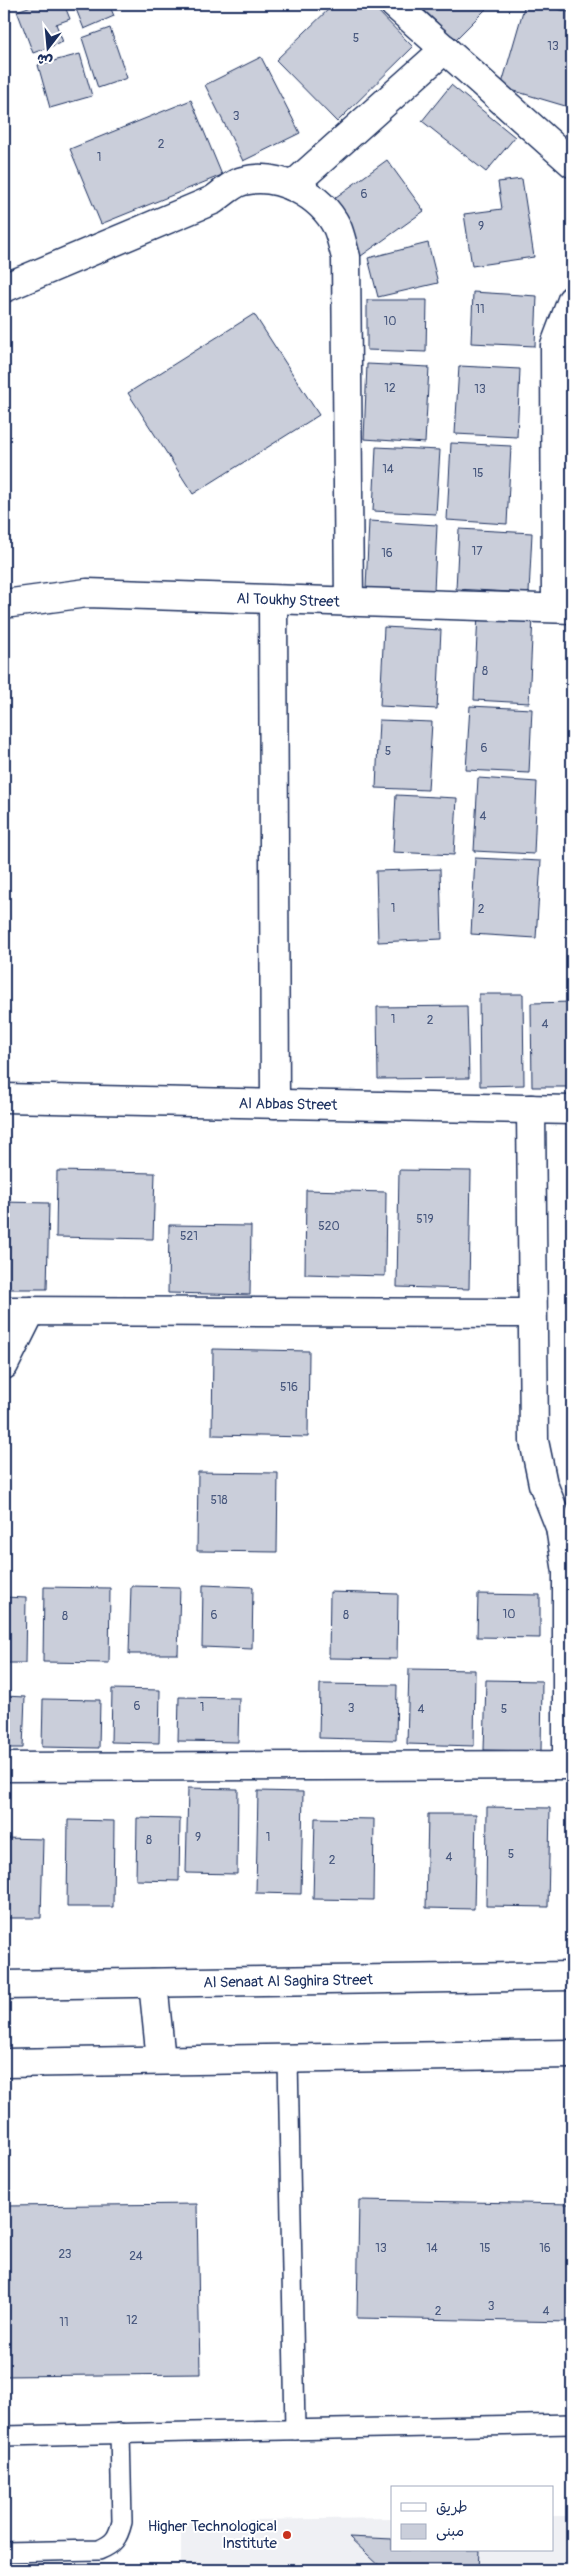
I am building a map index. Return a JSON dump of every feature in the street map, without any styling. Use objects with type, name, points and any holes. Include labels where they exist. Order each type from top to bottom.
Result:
[{"type":"street","points":[[394,4],[572,163]]},
{"type":"street","points":[[292,186],[445,49]]},
{"type":"street","points":[[4,288],[213,200],[242,181],[267,180],[292,186],[318,202],[337,227],[346,257],[348,602]]},
{"type":"street","points":[[564,608],[564,346],[572,300]]},
{"type":"street","name":"Al Toukhy Street","points":[[4,604],[88,593],[564,608]]},
{"type":"street","points":[[274,600],[275,1104]]},
{"type":"street","name":"Al Abbas Street","points":[[4,1098],[572,1110]]},
{"type":"street","points":[[4,1766],[567,1765],[567,1572],[560,1527],[543,1484],[534,1441],[531,1313],[531,1109]]},
{"type":"street","points":[[4,1311],[531,1313]]},
{"type":"street","points":[[4,1365],[31,1311]]},
{"type":"street","name":"Al Senaat Al Saghira Street","points":[[4,1985],[572,1976]]},
{"type":"street","points":[[153,1983],[161,2060]]},
{"type":"street","points":[[4,2063],[572,2054]]},
{"type":"lane","points":[[288,2058],[295,2430]]},
{"type":"lane","points":[[4,2436],[572,2424]]},
{"type":"lane","points":[[4,2552],[99,2550],[111,2545],[119,2535],[122,2522],[120,2434]]},
{"type":"shaded area","name":"Higher Technological Institute","points":[[554,2516],[572,2516],[572,2570],[181,2570],[181,2521],[391,2518],[391,2552],[554,2552]]},
{"type":"building","points":[[37,4],[64,4],[70,19],[56,24],[63,42],[33,53],[17,11]]},
{"type":"building","points":[[74,4],[109,4],[114,16],[84,29]]},
{"type":"building","points":[[334,4],[371,4],[413,47],[337,122],[276,60]]},
{"type":"building","points":[[418,4],[491,4],[455,40]]},
{"type":"building","points":[[525,4],[540,4],[572,13],[572,108],[501,87]]},
{"type":"building","points":[[110,28],[127,78],[98,88],[82,38]]},
{"type":"building","points":[[80,54],[92,96],[50,108],[38,65]]},
{"type":"building","points":[[261,57],[300,133],[243,161],[205,85]]},
{"type":"building","points":[[451,85],[515,137],[486,172],[422,121]]},
{"type":"building","points":[[191,100],[222,175],[101,224],[70,149]]},
{"type":"building","points":[[387,160],[424,211],[361,256],[325,205]]},
{"type":"building","points":[[522,179],[534,257],[472,266],[464,214],[502,209],[498,182]]},
{"type":"building","points":[[428,243],[438,283],[378,297],[368,258]]},
{"type":"building","points":[[473,292],[537,296],[535,346],[471,343]]},
{"type":"building","points":[[367,300],[427,300],[426,352],[367,350]]},
{"type":"building","points":[[254,314],[319,415],[193,494],[128,393]]},
{"type":"building","points":[[367,364],[429,367],[425,443],[364,439]]},
{"type":"building","points":[[459,366],[520,369],[517,437],[455,434]]},
{"type":"building","points":[[572,380],[572,421],[566,420]]},
{"type":"building","points":[[451,443],[511,446],[507,524],[447,520]]},
{"type":"building","points":[[376,447],[440,450],[436,514],[373,511]]},
{"type":"building","points":[[572,476],[572,530],[567,531],[560,477]]},
{"type":"building","points":[[369,521],[437,525],[434,591],[366,588]]},
{"type":"building","points":[[459,529],[532,533],[529,593],[456,589]]},
{"type":"building","points":[[478,613],[533,616],[529,703],[474,700]]},
{"type":"building","points":[[384,627],[441,630],[437,709],[380,706]]},
{"type":"building","points":[[572,669],[572,728],[569,728]]},
{"type":"building","points":[[470,706],[532,709],[529,773],[466,770]]},
{"type":"building","points":[[379,720],[432,722],[428,790],[376,788]]},
{"type":"building","points":[[478,778],[537,782],[534,854],[474,851]]},
{"type":"building","points":[[396,795],[457,798],[454,855],[393,852]]},
{"type":"building","points":[[475,858],[541,861],[536,938],[471,934]]},
{"type":"building","points":[[440,869],[442,939],[378,942],[376,871]]},
{"type":"building","points":[[479,994],[523,994],[524,1085],[480,1086]]},
{"type":"building","points":[[572,1002],[572,1087],[532,1087],[531,1003]]},
{"type":"building","points":[[467,1006],[469,1078],[378,1079],[377,1007]]},
{"type":"building","points":[[399,1170],[471,1171],[469,1289],[397,1287]]},
{"type":"building","points":[[57,1171],[155,1173],[153,1239],[56,1237]]},
{"type":"building","points":[[306,1190],[386,1192],[385,1276],[305,1274]]},
{"type":"building","points":[[4,1202],[49,1203],[47,1289],[4,1289]]},
{"type":"building","points":[[169,1225],[251,1226],[250,1295],[168,1293]]},
{"type":"building","points":[[213,1349],[309,1351],[308,1437],[212,1435]]},
{"type":"building","points":[[198,1472],[278,1473],[277,1552],[197,1551]]},
{"type":"building","points":[[203,1585],[253,1587],[252,1649],[202,1647]]},
{"type":"building","points":[[131,1586],[180,1587],[178,1654],[129,1654]]},
{"type":"building","points":[[44,1587],[110,1588],[109,1663],[43,1662]]},
{"type":"building","points":[[330,1592],[398,1594],[397,1659],[329,1658]]},
{"type":"building","points":[[478,1594],[540,1595],[540,1638],[477,1637]]},
{"type":"building","points":[[4,1597],[26,1598],[25,1663],[4,1663]]},
{"type":"building","points":[[409,1669],[475,1670],[474,1746],[407,1744]]},
{"type":"building","points":[[486,1680],[542,1681],[541,1751],[484,1750]]},
{"type":"building","points":[[320,1684],[397,1685],[396,1740],[319,1738]]},
{"type":"building","points":[[112,1689],[160,1690],[159,1743],[111,1742]]},
{"type":"building","points":[[4,1696],[25,1697],[23,1748],[4,1748]]},
{"type":"building","points":[[179,1697],[239,1698],[238,1742],[178,1741]]},
{"type":"building","points":[[43,1699],[100,1700],[99,1748],[42,1747]]},
{"type":"building","points":[[188,1788],[238,1789],[237,1874],[186,1873]]},
{"type":"building","points":[[258,1791],[303,1792],[301,1894],[256,1893]]},
{"type":"building","points":[[487,1807],[550,1808],[548,1907],[486,1906]]},
{"type":"building","points":[[428,1814],[476,1814],[474,1909],[426,1908]]},
{"type":"building","points":[[137,1818],[180,1819],[179,1881],[136,1880]]},
{"type":"building","points":[[315,1818],[374,1819],[373,1900],[313,1899]]},
{"type":"building","points":[[68,1820],[114,1821],[113,1907],[67,1907]]},
{"type":"building","points":[[4,1838],[43,1839],[41,1918],[4,1918]]},
{"type":"building","points":[[359,2200],[572,2204],[572,2322],[357,2318]]},
{"type":"building","points":[[197,2204],[200,2374],[4,2376],[4,2206]]},
{"type":"building","points":[[349,2537],[391,2539],[391,2552],[479,2552],[478,2570],[405,2570],[405,2566],[401,2570],[384,2570]]},
{"type":"place","name":"Higher Technological Institute","points":[[287,2535]]}]
